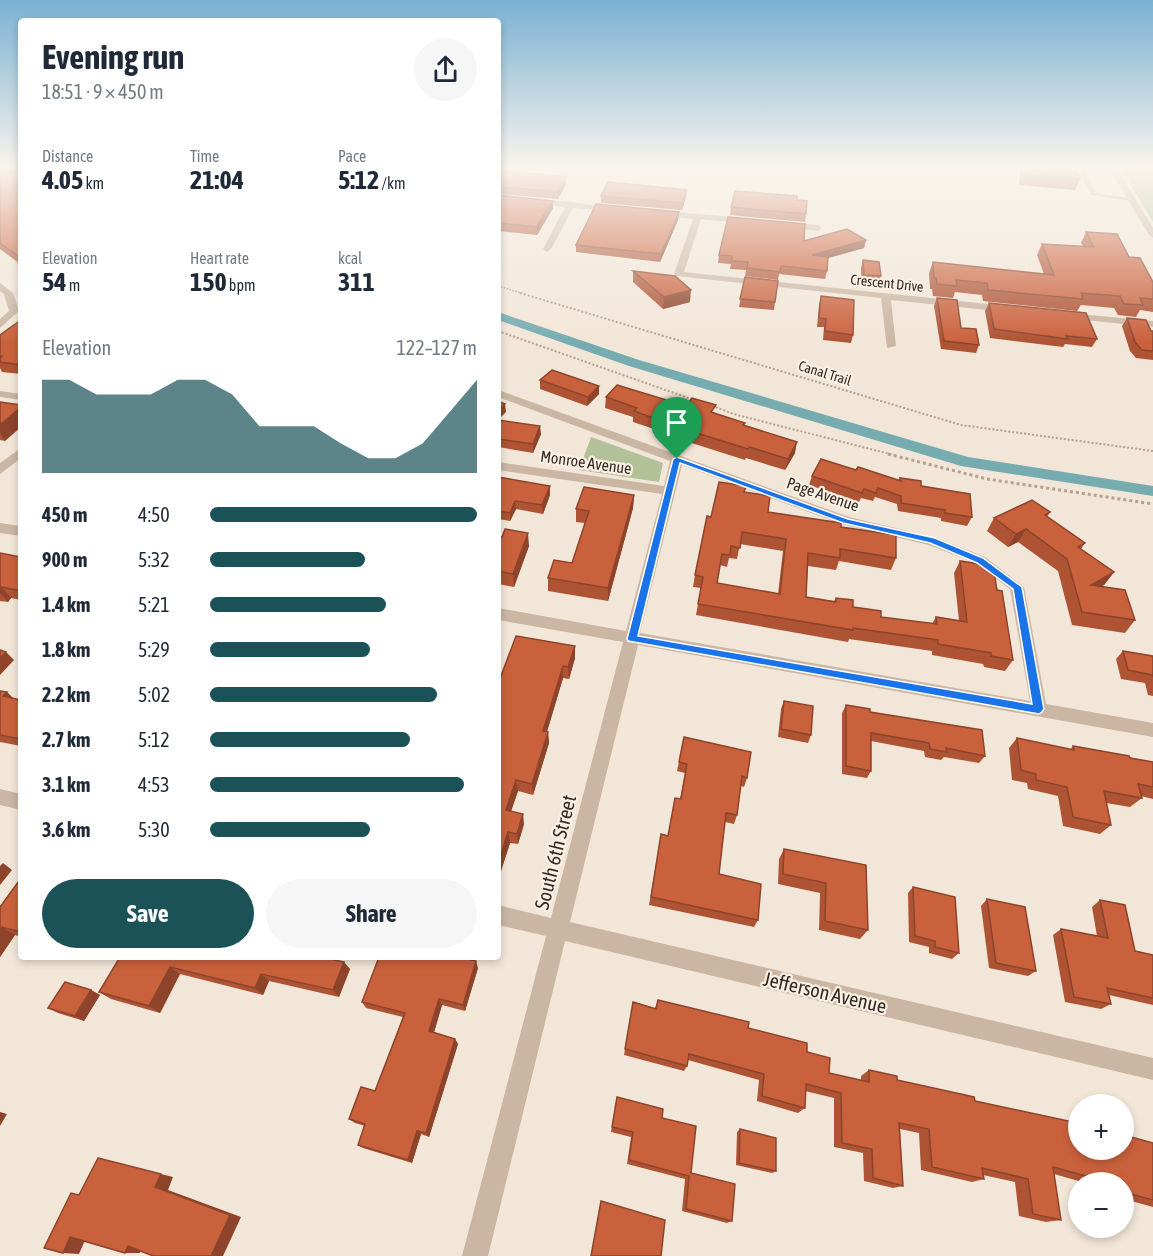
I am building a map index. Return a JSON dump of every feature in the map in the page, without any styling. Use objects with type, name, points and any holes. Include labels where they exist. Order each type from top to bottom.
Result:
[{"type":"street","points":[[547,249],[559,226]]},
{"type":"street","name":"Crescent Drive","points":[[695,226],[679,274],[1023,311]]},
{"type":"street","points":[[792,226],[818,228]]},
{"type":"street","points":[[0,286],[8,293],[14,311],[0,325]]},
{"type":"street","points":[[886,297],[891,346]]},
{"type":"street","points":[[1058,314],[1153,324]]},
{"type":"street","points":[[0,394],[18,397]]},
{"type":"street","name":"Page Avenue","points":[[501,394],[846,521],[932,541],[980,560],[1017,587],[1039,709]]},
{"type":"street","points":[[0,470],[18,455]]},
{"type":"street","name":"South 6th Street","points":[[475,1256],[677,459]]},
{"type":"street","name":"Monroe Avenue","points":[[501,466],[669,491]]},
{"type":"street","points":[[0,528],[18,531]]},
{"type":"street","points":[[501,615],[1153,730]]},
{"type":"street","points":[[0,797],[18,801]]},
{"type":"street","name":"Jefferson Avenue","points":[[501,916],[1153,1069]]},
{"type":"path","name":"Canal Trail","points":[[501,287],[961,425],[1153,451]]},
{"type":"path","points":[[501,332],[737,415],[987,479],[1153,504]]},
{"type":"green space","points":[[591,437],[663,463],[659,482],[579,470]]},
{"type":"building","points":[[0,226],[18,226],[18,256],[0,243]]},
{"type":"building","points":[[585,226],[673,226],[661,254],[576,245]]},
{"type":"building","points":[[726,226],[805,226],[804,241],[847,229],[866,240],[812,255],[828,257],[827,271],[781,266],[780,272],[747,268],[748,262],[732,261],[732,256],[719,255]]},
{"type":"building","points":[[1086,232],[1117,234],[1129,257],[1140,258],[1153,282],[1153,299],[1140,298],[1143,305],[1124,304],[1120,296],[1081,293],[1083,299],[988,290],[987,283],[956,280],[957,286],[937,284],[934,278],[933,262],[1054,275],[1042,244],[1094,247]]},
{"type":"building","points":[[863,260],[879,262],[881,276],[864,275]]},
{"type":"building","points":[[633,271],[675,276],[691,290],[664,297]]},
{"type":"building","points":[[745,277],[778,281],[775,302],[740,299]]},
{"type":"building","points":[[821,296],[854,300],[853,335],[825,331],[826,319],[819,318]]},
{"type":"building","points":[[937,298],[957,300],[961,328],[976,329],[979,345],[944,341]]},
{"type":"building","points":[[989,303],[1086,313],[1097,339],[1066,336],[1068,339],[994,329]]},
{"type":"building","points":[[1127,318],[1146,320],[1153,331],[1153,351],[1142,350],[1135,342]]},
{"type":"building","points":[[18,322],[18,365],[0,362],[2,356],[0,356],[0,335]]},
{"type":"building","points":[[552,370],[599,386],[588,397],[540,380]]},
{"type":"building","points":[[617,385],[686,406],[692,398],[716,405],[711,412],[797,442],[788,459],[655,420],[634,411],[637,408],[606,397]]},
{"type":"building","points":[[0,402],[18,405],[18,410],[0,425]]},
{"type":"building","points":[[501,420],[540,426],[533,444],[501,439]]},
{"type":"building","points":[[821,459],[856,470],[858,467],[901,481],[900,478],[921,481],[921,486],[970,494],[972,517],[901,503],[901,496],[878,488],[876,493],[864,489],[862,493],[812,476]]},
{"type":"building","points":[[501,478],[550,486],[542,505],[515,501],[510,513],[501,512]]},
{"type":"building","points":[[719,482],[746,486],[744,492],[770,496],[768,512],[841,523],[841,527],[896,535],[896,558],[840,549],[840,558],[808,553],[806,597],[836,602],[836,598],[853,600],[853,607],[881,611],[881,617],[937,624],[936,617],[967,622],[960,561],[993,566],[997,590],[1002,591],[1013,660],[991,656],[991,653],[938,644],[938,640],[853,628],[853,630],[698,604],[703,577],[695,575],[707,516],[711,517]],"holes":[[[742,532],[786,539],[780,594],[717,583],[722,554],[730,555],[731,546],[740,548]]]},
{"type":"building","points":[[584,487],[634,495],[608,588],[548,578],[554,560],[572,563],[589,511],[576,509]]},
{"type":"building","points":[[1032,500],[1050,512],[1045,515],[1085,543],[1078,547],[1114,572],[1091,585],[1125,590],[1135,620],[1082,612],[1067,559],[1026,529],[1016,534],[994,518]]},
{"type":"building","points":[[505,529],[528,533],[513,574],[501,572],[502,537]]},
{"type":"building","points":[[0,553],[18,556],[18,590],[2,587],[0,589]]},
{"type":"building","points":[[516,636],[575,646],[568,667],[563,666],[543,731],[548,732],[532,784],[516,780],[506,810],[523,814],[517,834],[508,832],[501,854],[501,676]]},
{"type":"building","points":[[0,650],[6,652],[0,658]]},
{"type":"building","points":[[1123,651],[1153,656],[1153,677],[1128,670]]},
{"type":"building","points":[[0,691],[7,692],[3,696],[18,699],[18,738],[0,735]]},
{"type":"building","points":[[784,701],[813,706],[811,735],[781,729]]},
{"type":"building","points":[[846,705],[870,709],[870,712],[982,730],[985,756],[946,748],[947,752],[930,749],[929,743],[871,733],[871,771],[846,766]]},
{"type":"building","points":[[684,737],[751,752],[747,778],[742,776],[737,815],[726,813],[719,874],[761,884],[758,920],[651,897],[661,834],[668,836],[675,798],[681,799],[687,764],[679,762]]},
{"type":"building","points":[[1017,738],[1074,750],[1073,746],[1153,762],[1153,787],[1138,784],[1142,798],[1104,791],[1111,825],[1073,817],[1067,787],[1036,780],[1036,774],[1021,770]]},
{"type":"building","points":[[784,849],[866,865],[868,930],[825,921],[826,883],[783,874]]},
{"type":"building","points":[[18,882],[18,931],[2,927],[0,930],[0,907]]},
{"type":"building","points":[[913,887],[955,897],[959,953],[935,947],[935,941],[915,936]]},
{"type":"building","points":[[987,899],[1025,907],[1036,971],[996,963]]},
{"type":"building","points":[[1100,900],[1125,905],[1135,951],[1153,955],[1153,998],[1107,988],[1111,1004],[1074,997],[1061,929],[1108,938]]},
{"type":"building","points":[[118,960],[335,960],[344,962],[333,990],[261,974],[255,988],[170,967],[149,1006],[99,992]]},
{"type":"building","points":[[378,960],[476,961],[463,1005],[439,999],[429,1031],[455,1039],[426,1133],[417,1131],[408,1160],[358,1145],[365,1124],[349,1119],[361,1087],[375,1091],[405,1013],[362,1002]]},
{"type":"building","points":[[65,982],[91,990],[75,1016],[48,1008]]},
{"type":"building","points":[[658,1000],[749,1022],[748,1028],[807,1043],[807,1052],[830,1058],[829,1073],[869,1082],[869,1070],[897,1076],[897,1080],[974,1097],[975,1101],[1068,1121],[1068,1160],[1134,1160],[1134,1138],[1153,1143],[1153,1200],[1134,1195],[1134,1172],[1071,1172],[1053,1167],[1061,1220],[1033,1214],[1028,1179],[982,1168],[984,1179],[932,1167],[929,1129],[899,1123],[903,1186],[873,1178],[872,1149],[842,1143],[841,1093],[806,1084],[805,1108],[762,1096],[764,1074],[689,1054],[687,1066],[625,1049],[633,1002],[656,1009]]},
{"type":"building","points":[[617,1097],[663,1109],[662,1118],[696,1126],[691,1173],[735,1184],[732,1221],[686,1209],[689,1176],[629,1160],[633,1132],[612,1127]]},
{"type":"building","points":[[740,1129],[776,1138],[776,1171],[739,1163]]},
{"type":"building","points":[[98,1158],[161,1174],[155,1187],[230,1215],[211,1256],[153,1256],[128,1246],[125,1253],[70,1237],[63,1253],[44,1248],[71,1193],[79,1195]]},
{"type":"building","points":[[601,1201],[665,1220],[661,1256],[591,1256]]},
{"type":"waterway","points":[[501,317],[634,363],[967,462],[1153,491]]},
{"type":"route","points":[[677,459],[846,521],[932,541],[980,560],[1017,587],[1039,709],[632,639],[677,459]]}]
